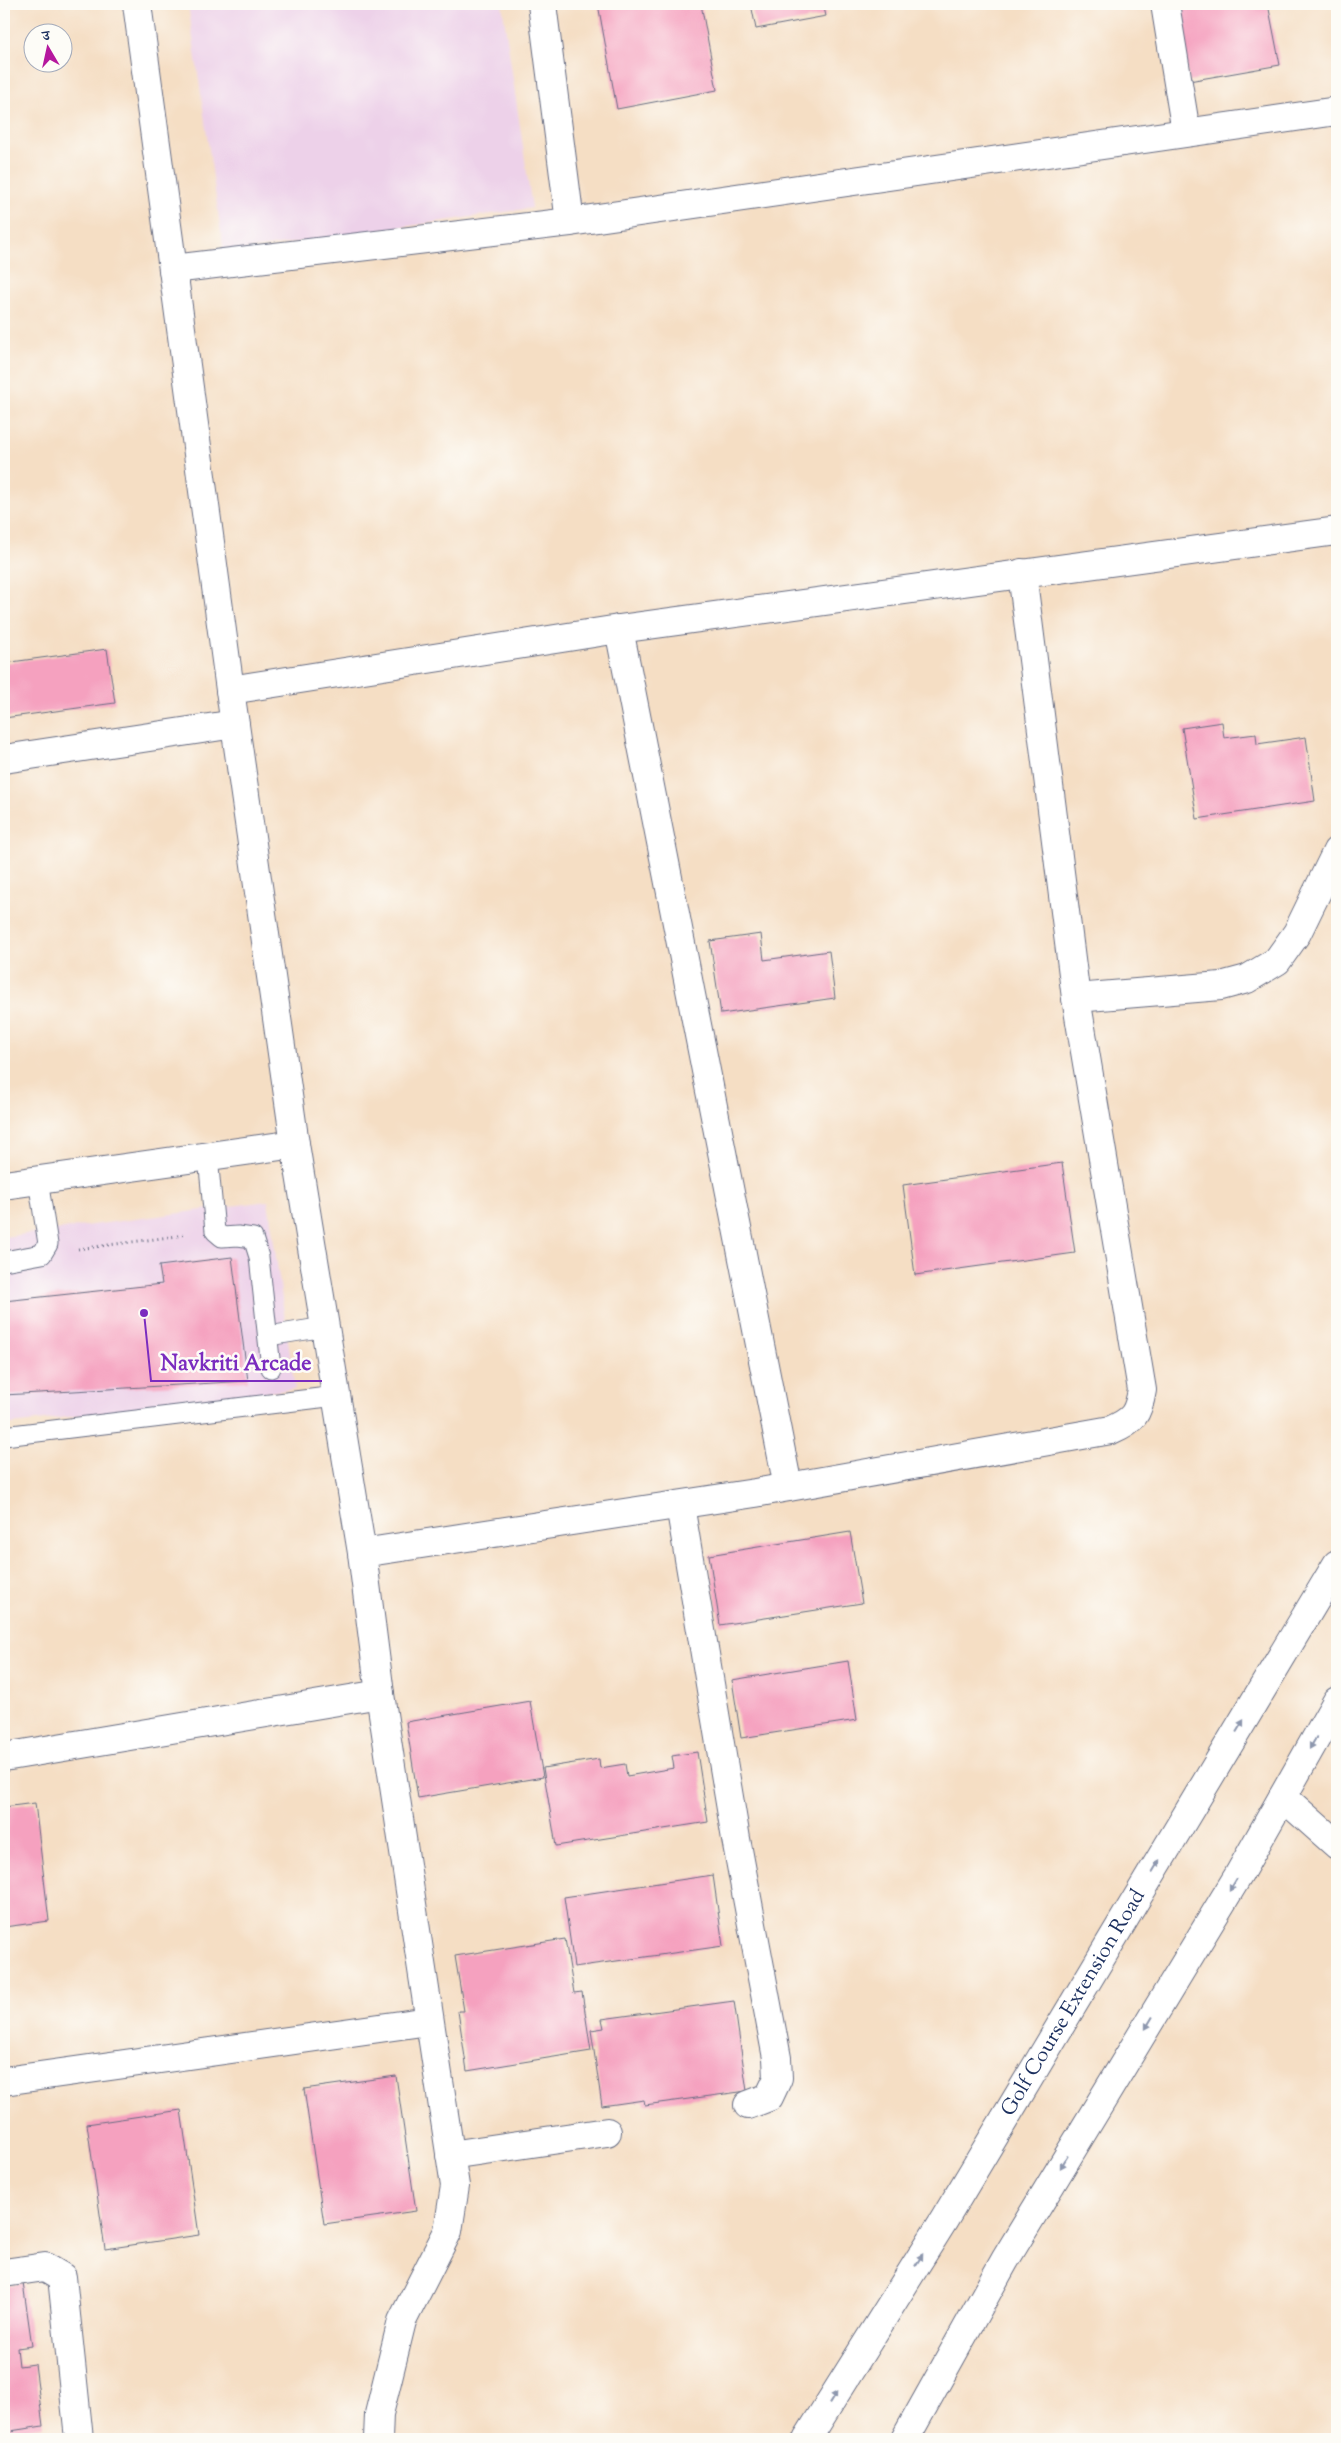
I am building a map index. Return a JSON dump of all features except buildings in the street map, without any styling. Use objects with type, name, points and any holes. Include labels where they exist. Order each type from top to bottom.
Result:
[{"type":"street","points":[[137,4],[230,690],[296,1144],[362,1553],[380,1694],[428,2021],[455,2186],[448,2231],[402,2321],[379,2414],[378,2439]]},
{"type":"street","points":[[542,4],[570,222]]},
{"type":"street","points":[[1165,4],[1186,132]]},
{"type":"street","points":[[173,269],[570,222],[1337,110]]},
{"type":"street","points":[[230,690],[619,629],[1337,531]]},
{"type":"street","points":[[362,1553],[680,1505],[1110,1430],[1126,1424],[1139,1410],[1142,1390],[1076,998],[1022,573]]},
{"type":"street","points":[[619,629],[788,1487]]},
{"type":"street","points":[[4,759],[235,724]]},
{"type":"street","points":[[1076,998],[1221,986],[1248,979],[1277,961],[1296,933],[1337,851]]},
{"type":"street","points":[[4,1184],[296,1144]]},
{"type":"street","points":[[680,1505],[735,1830],[777,2058],[778,2078],[768,2097],[748,2105]]},
{"type":"street","name":"Golf Course Extension Road","points":[[807,2439],[944,2220],[1337,1564]]},
{"type":"street","points":[[4,1757],[380,1694]]},
{"type":"street","points":[[905,2439],[1005,2260],[1238,1876],[1337,1701]]},
{"type":"street","points":[[1283,1797],[1337,1846]]},
{"type":"street","points":[[4,2081],[428,2021]]},
{"type":"street","points":[[450,2155],[607,2132]]},
{"type":"street","points":[[4,2273],[45,2267],[62,2277],[79,2439]]},
{"type":"lane","points":[[208,1157],[215,1231],[222,1237],[238,1236],[253,1238],[259,1257],[271,1368]]},
{"type":"lane","points":[[4,1261],[42,1254],[48,1244],[38,1180]]},
{"type":"lane","points":[[268,1336],[325,1327]]},
{"type":"lane","points":[[4,1436],[336,1396]]},
{"type":"path","points":[[42,1254],[215,1231]]},
{"type":"shaded area","points":[[188,4],[502,4],[532,208],[224,253]]},
{"type":"shaded area","points":[[268,1201],[295,1389],[4,1425],[4,1237]]},
{"type":"place","name":"Navkriti Arcade","points":[[144,1313]]}]
